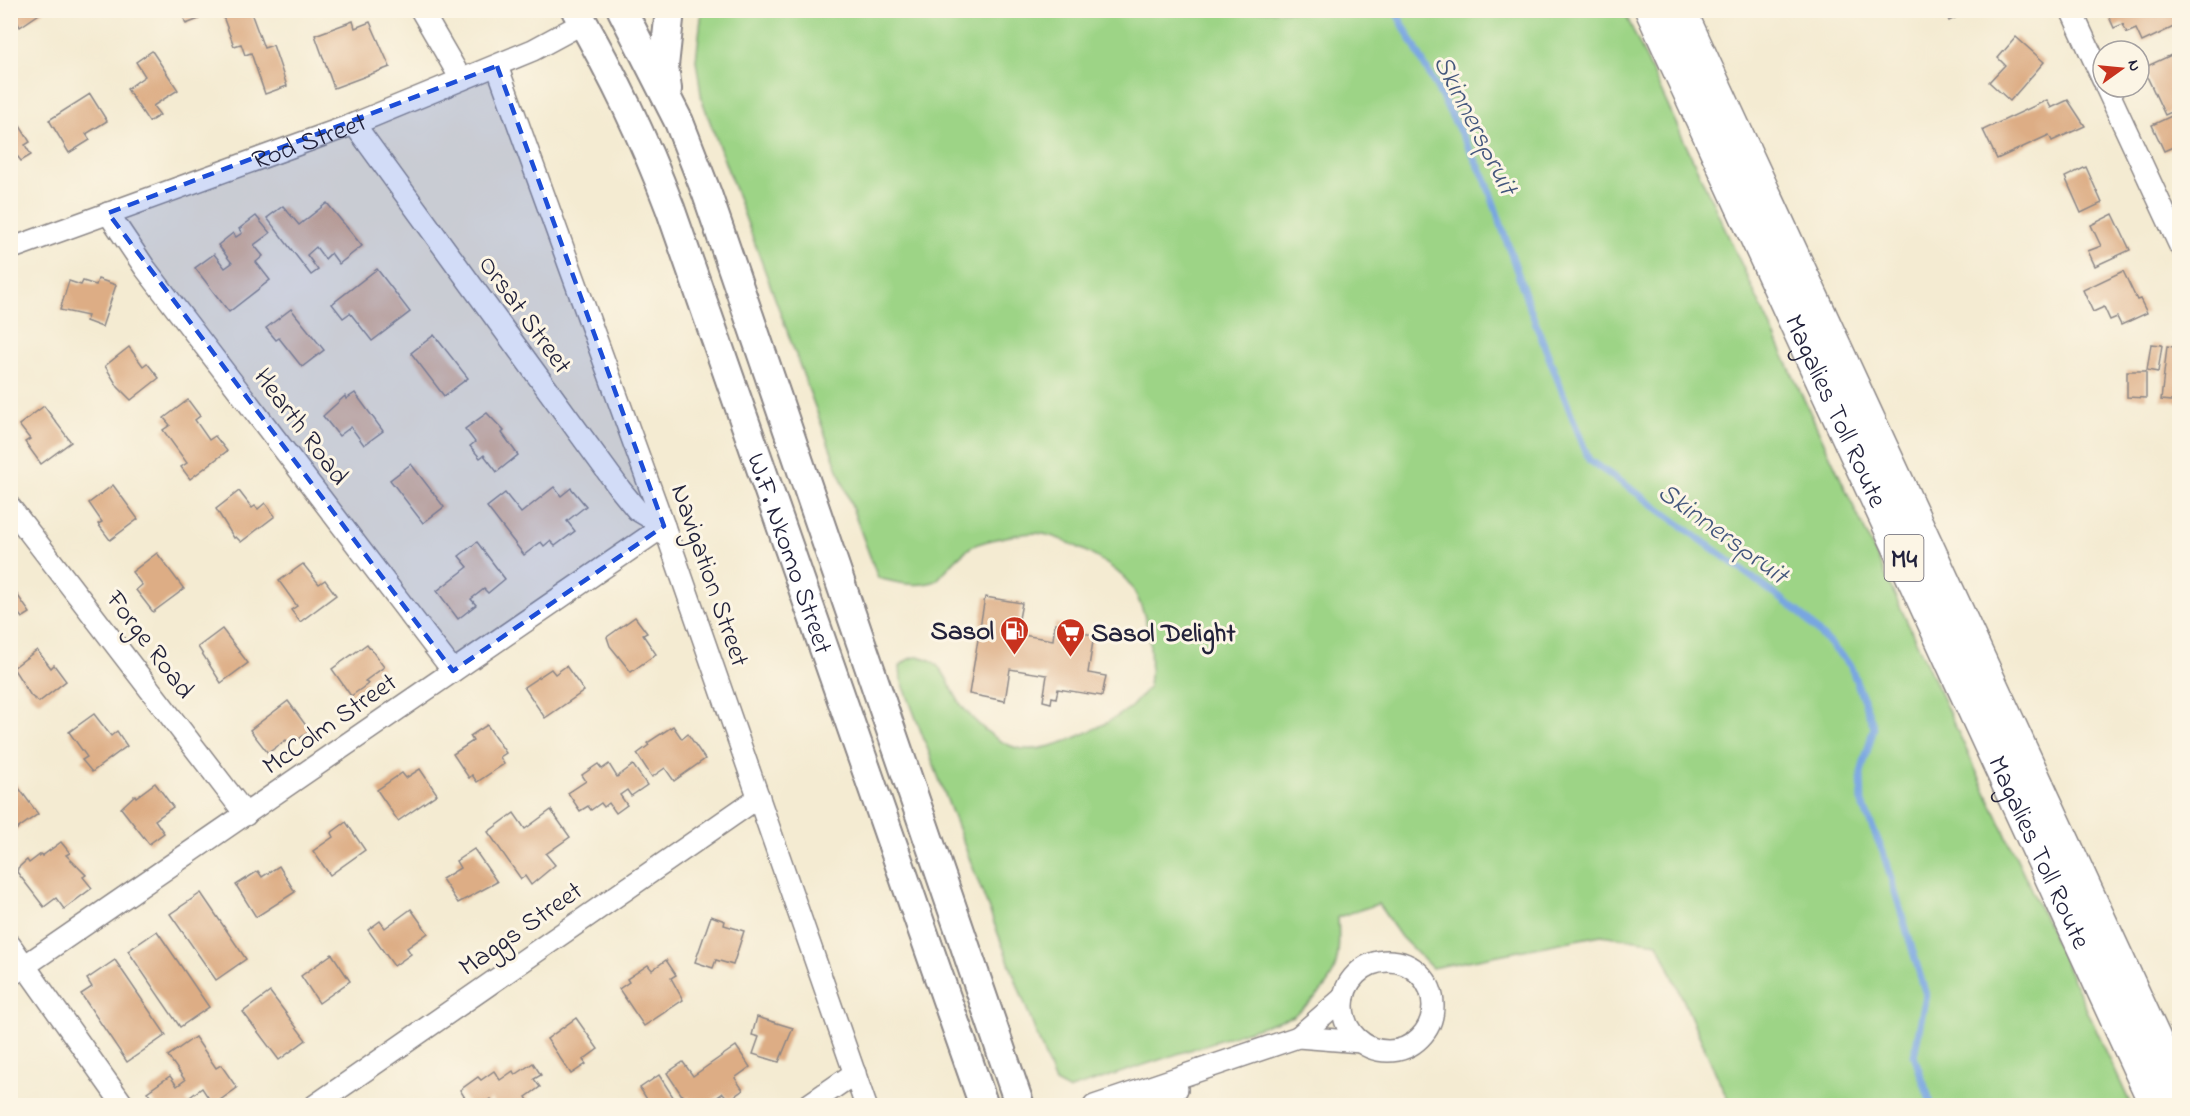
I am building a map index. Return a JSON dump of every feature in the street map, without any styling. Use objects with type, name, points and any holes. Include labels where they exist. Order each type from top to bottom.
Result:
[{"type":"highway","name":"Magalies Toll Route","points":[[1652,10],[2157,1106]]},
{"type":"highway","name":"Magalies Toll Route","points":[[1679,10],[2180,1095]]},
{"type":"main road","name":"W.F. Nkomo Street","points":[[622,10],[668,101],[707,195],[1020,1106]]},
{"type":"main road","points":[[668,101],[664,66],[670,10]]},
{"type":"main road","name":"W.F. Nkomo Street","points":[[586,15],[645,141],[670,208],[984,1106]]},
{"type":"street","points":[[421,10],[461,79]]},
{"type":"street","points":[[2071,10],[2091,54]]},
{"type":"street","name":"Rod Street","points":[[10,249],[354,124],[497,66],[551,42],[586,15]]},
{"type":"street","name":"Navigation Street","points":[[497,66],[664,526],[866,1106]]},
{"type":"street","points":[[2112,99],[2180,246]]},
{"type":"street","name":"Orsat Street","points":[[354,124],[620,489],[637,510],[664,526]]},
{"type":"street","name":"Hearth Road","points":[[108,213],[145,268],[453,671]]},
{"type":"street","name":"Forge Road","points":[[10,507],[246,815]]},
{"type":"street","name":"McColm Street","points":[[18,971],[664,526]]},
{"type":"street","name":"Maggs Street","points":[[314,1106],[759,797]]},
{"type":"street","points":[[10,945],[18,971],[124,1106]]},
{"type":"street","points":[[1094,1106],[1298,1037],[1361,1042],[1374,1049],[1388,1051],[1401,1049],[1414,1043],[1431,1020],[1433,1005],[1431,992],[1423,978],[1412,967],[1397,961],[1381,961],[1366,966],[1354,975],[1344,997],[1344,1019],[1361,1042]]},
{"type":"street","points":[[1298,1037],[1344,997]]},
{"type":"street","points":[[1143,1106],[1255,1051]]},
{"type":"street","points":[[807,1106],[855,1073]]},
{"type":"highlighted area","points":[[497,66],[664,526],[453,671],[108,213]]},
{"type":"green space","points":[[702,11],[1624,11],[2131,1105],[1730,1105],[1658,943],[1601,935],[1432,968],[1401,937],[1378,904],[1338,917],[1338,950],[1333,974],[1319,994],[1293,1016],[1068,1090],[1055,1083],[901,679],[900,666],[915,657],[933,662],[943,673],[962,706],[989,733],[1017,748],[1044,748],[1076,737],[1107,722],[1131,707],[1149,687],[1151,662],[1147,624],[1133,589],[1116,571],[1089,553],[1060,539],[1036,533],[1004,537],[973,546],[958,557],[936,581],[929,583],[907,584],[878,578],[702,100],[696,60]]},
{"type":"building","points":[[10,10],[45,10],[20,27]]},
{"type":"building","points":[[181,10],[196,10],[199,19],[186,24]]},
{"type":"building","points":[[232,10],[250,10],[264,48],[273,45],[287,86],[265,94],[251,53],[245,55],[241,44],[234,46],[222,14]]},
{"type":"building","points":[[1944,10],[1971,10],[1949,21]]},
{"type":"building","points":[[2106,10],[2180,10],[2180,24],[2148,39],[2141,39],[2136,29],[2127,33],[2123,24],[2114,28]]},
{"type":"building","points":[[353,21],[355,28],[370,22],[390,67],[334,88],[315,35]]},
{"type":"building","points":[[2016,37],[2044,62],[2010,101],[1989,82],[2005,65],[1998,58]]},
{"type":"building","points":[[152,51],[178,90],[153,106],[160,115],[149,122],[127,89],[145,76],[136,62]]},
{"type":"building","points":[[2180,51],[2180,108],[2165,115],[2151,85],[2151,64]]},
{"type":"building","points":[[90,94],[107,121],[86,134],[90,140],[69,153],[49,120]]},
{"type":"building","points":[[2047,100],[2051,108],[2068,100],[2085,126],[2052,141],[2049,135],[1997,159],[1983,130]]},
{"type":"building","points":[[2180,112],[2180,144],[2164,151],[2152,125]]},
{"type":"building","points":[[10,121],[15,129],[20,126],[30,142],[25,145],[31,155],[21,161],[18,157],[10,162]]},
{"type":"building","points":[[2086,167],[2102,203],[2081,213],[2065,177]]},
{"type":"building","points":[[327,203],[362,246],[339,264],[331,253],[325,259],[316,247],[307,255],[318,270],[311,275],[267,218],[283,206],[299,225]]},
{"type":"building","points":[[2113,214],[2130,250],[2095,266],[2088,251],[2101,246],[2091,225]]},
{"type":"building","points":[[256,216],[270,233],[254,245],[263,256],[256,262],[270,280],[229,312],[195,268],[214,254],[225,268],[232,263],[218,245],[233,233],[236,237],[242,233],[239,229]]},
{"type":"building","points":[[377,269],[410,312],[372,341],[350,313],[343,318],[332,304]]},
{"type":"building","points":[[2123,271],[2137,300],[2140,299],[2147,313],[2121,325],[2117,317],[2110,320],[2104,307],[2093,312],[2083,290]]},
{"type":"building","points":[[98,279],[116,285],[102,327],[86,321],[88,316],[60,310],[69,281],[81,285],[83,281],[96,285]]},
{"type":"building","points":[[291,309],[324,350],[302,367],[279,338],[276,340],[266,328]]},
{"type":"building","points":[[434,335],[468,378],[444,396],[411,353]]},
{"type":"building","points":[[2151,344],[2162,345],[2158,372],[2147,370]]},
{"type":"building","points":[[2167,346],[2180,348],[2180,402],[2161,400]]},
{"type":"building","points":[[129,347],[143,366],[147,363],[159,378],[131,400],[118,387],[105,366]]},
{"type":"building","points":[[2127,371],[2146,371],[2146,398],[2127,397]]},
{"type":"building","points":[[355,393],[383,431],[364,445],[351,427],[339,436],[323,416],[345,396],[346,399]]},
{"type":"building","points":[[188,400],[200,416],[195,420],[209,440],[215,436],[227,451],[190,479],[181,467],[187,463],[163,430],[170,425],[164,418]]},
{"type":"building","points":[[44,406],[71,442],[41,464],[25,442],[30,439],[19,425]]},
{"type":"building","points":[[487,413],[504,431],[502,433],[518,455],[497,472],[484,455],[480,458],[470,446],[475,442],[465,429]]},
{"type":"building","points":[[411,464],[444,507],[423,523],[390,480]]},
{"type":"building","points":[[113,485],[138,519],[110,540],[98,524],[102,522],[89,503]]},
{"type":"building","points":[[554,487],[561,496],[571,488],[586,506],[567,521],[575,531],[555,546],[550,541],[544,546],[541,542],[524,555],[487,507],[505,493],[521,513]]},
{"type":"building","points":[[239,491],[252,508],[255,506],[258,509],[265,503],[275,516],[241,542],[236,537],[234,538],[216,509]]},
{"type":"building","points":[[477,542],[505,579],[488,593],[484,589],[471,599],[476,605],[458,619],[437,591],[468,567],[459,556]]},
{"type":"building","points":[[157,553],[184,589],[153,612],[136,590],[142,585],[132,572]]},
{"type":"building","points":[[303,564],[319,584],[325,580],[336,595],[300,622],[291,610],[297,606],[279,581]]},
{"type":"building","points":[[16,593],[30,613],[22,618],[19,614],[10,620],[10,597]]},
{"type":"building","points":[[985,597],[1022,603],[1016,634],[1053,640],[1055,623],[1065,625],[1064,630],[1094,635],[1088,673],[1106,676],[1102,696],[1058,689],[1056,698],[1052,697],[1051,703],[1043,701],[1047,675],[1010,669],[1005,701],[969,694]]},
{"type":"building","points":[[635,617],[647,633],[643,635],[656,654],[631,672],[610,646],[607,637]]},
{"type":"building","points":[[222,629],[248,663],[221,683],[198,647]]},
{"type":"building","points":[[367,644],[384,667],[365,681],[368,684],[351,696],[332,669]]},
{"type":"building","points":[[37,650],[51,668],[54,665],[66,681],[39,702],[31,696],[13,668]]},
{"type":"building","points":[[566,666],[584,691],[545,718],[524,687],[551,669],[555,674]]},
{"type":"building","points":[[288,701],[310,731],[290,745],[286,740],[268,753],[250,730]]},
{"type":"building","points":[[94,714],[111,736],[117,731],[127,746],[92,772],[82,760],[87,757],[69,732]]},
{"type":"building","points":[[487,725],[506,753],[500,757],[504,764],[477,782],[472,775],[469,778],[453,754],[473,741],[470,736]]},
{"type":"building","points":[[673,726],[682,739],[688,734],[705,759],[674,781],[665,768],[652,777],[637,754],[649,745],[647,743]]},
{"type":"building","points":[[598,764],[602,769],[609,764],[617,777],[633,765],[647,785],[631,796],[627,790],[620,795],[627,805],[616,813],[609,803],[604,807],[601,803],[591,810],[588,806],[580,811],[568,793],[586,781],[582,775]]},
{"type":"building","points":[[420,769],[437,794],[398,821],[377,790],[402,773],[406,778]]},
{"type":"building","points":[[13,780],[38,814],[10,834],[10,781]]},
{"type":"building","points":[[155,783],[173,807],[155,820],[164,833],[149,844],[121,808],[135,795],[136,797]]},
{"type":"building","points":[[551,810],[570,837],[546,854],[555,865],[531,885],[525,876],[521,879],[488,832],[514,813],[525,829]]},
{"type":"building","points":[[346,822],[365,850],[330,875],[313,851],[333,837],[331,833]]},
{"type":"building","points":[[61,842],[70,853],[66,855],[86,875],[83,877],[92,888],[64,909],[56,898],[44,907],[17,872],[18,868],[27,860],[29,863]]},
{"type":"building","points":[[474,849],[497,882],[458,903],[442,879],[460,868],[456,861]]},
{"type":"building","points":[[279,866],[295,892],[256,917],[236,885],[258,871],[262,877]]},
{"type":"building","points":[[201,893],[246,959],[216,980],[170,914]]},
{"type":"building","points":[[411,909],[428,933],[407,948],[411,954],[394,966],[368,930],[380,921],[385,928]]},
{"type":"building","points":[[711,916],[725,921],[724,925],[744,931],[733,965],[716,960],[713,968],[695,962]]},
{"type":"building","points":[[157,931],[209,1007],[180,1027],[128,951]]},
{"type":"building","points":[[332,954],[350,981],[319,1003],[301,976]]},
{"type":"building","points":[[115,960],[166,1035],[127,1062],[81,994],[92,987],[87,979]]},
{"type":"building","points":[[666,960],[676,975],[671,978],[683,1000],[644,1026],[619,989],[629,982],[627,979],[648,965],[652,970]]},
{"type":"building","points":[[270,992],[306,1040],[279,1060],[243,1012]]},
{"type":"building","points":[[757,1017],[793,1028],[779,1062],[753,1054],[759,1037],[752,1035]]},
{"type":"building","points":[[576,1018],[598,1049],[583,1060],[586,1064],[571,1074],[547,1039]]},
{"type":"building","points":[[195,1037],[216,1068],[221,1065],[237,1088],[213,1105],[202,1088],[186,1100],[190,1106],[157,1106],[147,1092],[170,1076],[177,1086],[185,1080],[168,1056]]},
{"type":"building","points":[[736,1046],[750,1067],[735,1078],[743,1090],[729,1100],[723,1093],[705,1106],[694,1106],[688,1097],[685,1100],[667,1073],[683,1062],[693,1076]]},
{"type":"building","points":[[533,1063],[541,1075],[534,1079],[540,1087],[526,1097],[529,1102],[524,1106],[495,1106],[491,1099],[487,1102],[490,1106],[470,1106],[460,1090],[478,1077],[481,1080],[494,1071],[500,1080],[513,1071],[515,1075]]},
{"type":"building","points":[[659,1075],[679,1106],[651,1106],[640,1088]]},
{"type":"waterway","name":"Skinnerspruit","points":[[1395,10],[1485,178],[1529,306],[1589,460],[1799,612],[1850,665],[1874,727],[1861,773],[1862,803],[1883,852],[1926,995],[1914,1056],[1932,1106]]},
{"type":"place","name":"Sasol","points":[[1015,656]]},
{"type":"place","name":"Sasol Delight","points":[[1070,658]]}]
